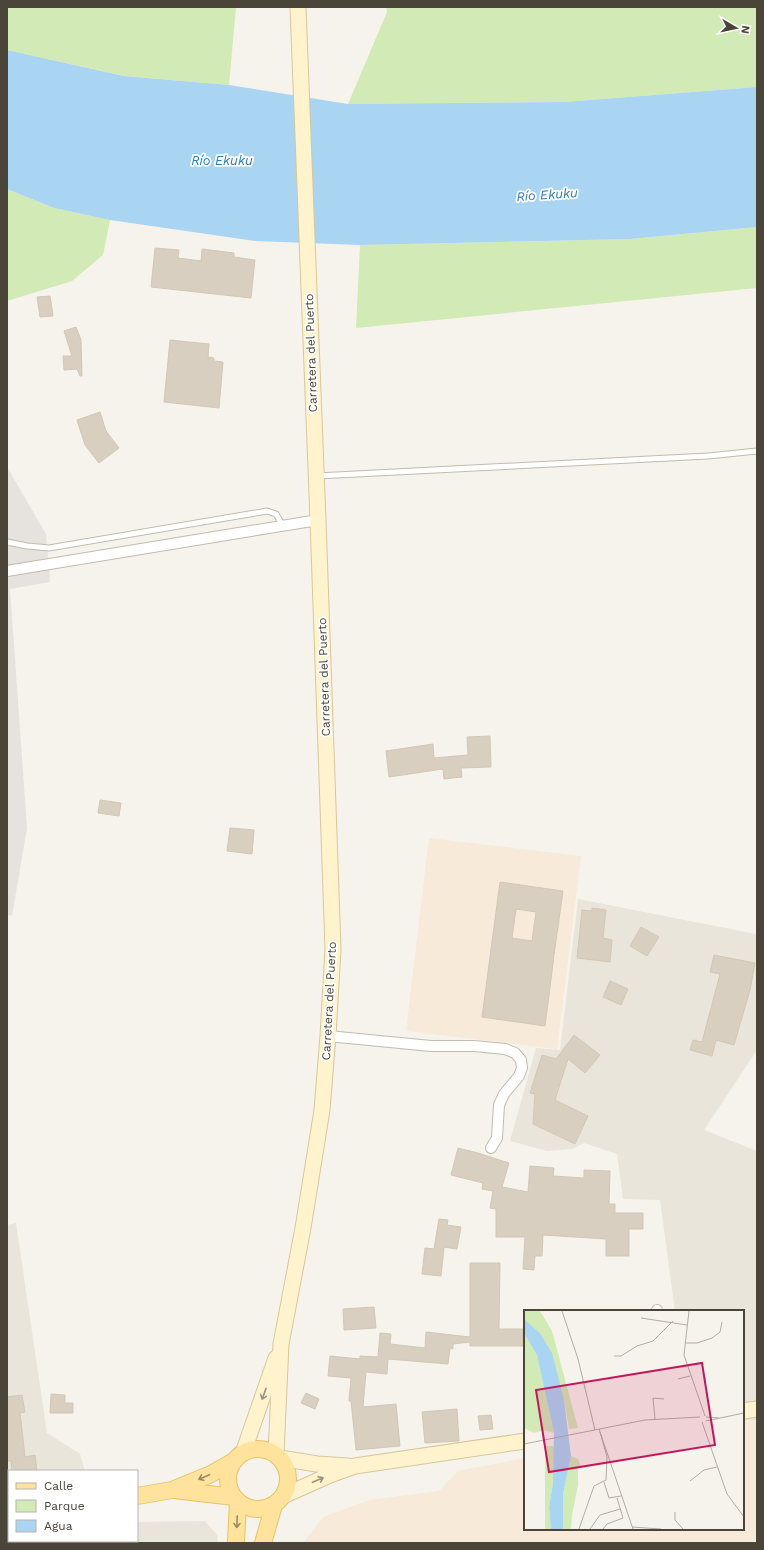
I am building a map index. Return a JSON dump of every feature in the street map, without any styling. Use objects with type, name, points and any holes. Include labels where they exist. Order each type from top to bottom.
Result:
[{"type":"main road","name":"Carretera del Puerto","points":[[278,1456],[282,1344],[303,1228],[320,1118],[328,1036],[333,949],[298,7]]},
{"type":"main road","name":"Carretera del Puerto","points":[[238,1457],[282,1344]]},
{"type":"main road","points":[[744,1411],[757,1409]]},
{"type":"main road","points":[[138,1496],[172,1490],[210,1474],[251,1450],[268,1450],[278,1456],[317,1464],[355,1466],[524,1441]]},
{"type":"main road","points":[[263,1543],[278,1501],[287,1487],[288,1477],[286,1467],[278,1456]]},
{"type":"main road","points":[[236,1543],[236,1499],[230,1488],[228,1479],[230,1469],[238,1457]]},
{"type":"main road","points":[[172,1490],[236,1499],[251,1509],[259,1510],[324,1478],[355,1466]]},
{"type":"street","points":[[7,571],[318,520]]},
{"type":"street","points":[[328,1036],[431,1046],[474,1046],[505,1049],[515,1053],[521,1060],[522,1068],[519,1076],[504,1094],[499,1105],[497,1138],[491,1148]]},
{"type":"lane","points":[[316,476],[700,456],[757,451]]},
{"type":"lane","points":[[7,542],[49,548],[267,510],[276,514],[283,526]]},
{"type":"shaded area","points":[[7,467],[46,534],[50,582],[10,589],[27,828],[12,916],[7,915]]},
{"type":"shaded area","points":[[429,838],[581,856],[557,1049],[406,1031]]},
{"type":"shaded area","points":[[578,899],[756,934],[757,1050],[704,1130],[757,1151],[757,1420],[744,1420],[744,1310],[675,1310],[660,1200],[623,1199],[617,1154],[584,1143],[572,1149],[547,1151],[510,1141],[536,1048],[560,1050]]},
{"type":"shaded area","points":[[16,1223],[47,1433],[80,1454],[85,1470],[8,1470],[8,1542],[138,1542],[138,1522],[205,1521],[217,1535],[218,1543],[7,1543],[7,1225]]},
{"type":"shaded area","points":[[744,1420],[757,1420],[757,1543],[303,1543],[323,1517],[369,1500],[439,1491],[458,1471],[524,1458],[524,1530],[744,1530]]},
{"type":"green space","points":[[7,7],[236,7],[229,85],[125,76],[7,50]]},
{"type":"green space","points":[[386,7],[757,7],[757,87],[564,102],[348,104],[387,12]]},
{"type":"green space","points":[[7,189],[54,208],[110,220],[103,255],[72,281],[7,301]]},
{"type":"green space","points":[[757,227],[757,288],[356,328],[360,245],[630,239]]},
{"type":"water","name":"Río Ekuku","points":[[7,50],[124,76],[229,85],[348,104],[564,102],[757,87],[757,227],[630,239],[360,245],[255,241],[110,220],[54,208],[7,189]]},
{"type":"building","points":[[155,248],[179,250],[178,258],[201,261],[202,249],[234,253],[234,257],[255,260],[251,298],[151,287]]},
{"type":"building","points":[[50,296],[53,316],[40,317],[37,297]]},
{"type":"building","points":[[76,327],[81,340],[82,376],[80,376],[77,369],[64,370],[63,356],[72,356],[64,331]]},
{"type":"building","points":[[170,340],[209,344],[208,357],[214,358],[214,361],[223,362],[219,408],[164,402]]},
{"type":"building","points":[[100,412],[106,431],[119,448],[99,463],[85,445],[77,420]]},
{"type":"building","points":[[490,736],[491,767],[461,768],[462,777],[444,779],[443,769],[389,777],[386,751],[433,744],[434,758],[468,755],[467,737]]},
{"type":"building","points":[[100,800],[121,803],[119,816],[98,813]]},
{"type":"building","points":[[230,828],[254,830],[252,854],[227,851]]},
{"type":"building","points":[[500,882],[563,891],[553,955],[545,1026],[482,1017]],"holes":[[[516,909],[536,912],[532,941],[512,938]]]},
{"type":"building","points":[[592,908],[606,910],[603,938],[612,940],[610,962],[577,958],[582,910],[592,911]]},
{"type":"building","points":[[641,927],[659,937],[647,956],[630,946]]},
{"type":"building","points":[[714,955],[755,963],[750,990],[734,1045],[716,1040],[712,1056],[690,1050],[693,1040],[702,1042],[720,974],[710,972]]},
{"type":"building","points":[[610,981],[628,989],[621,1005],[603,997]]},
{"type":"building","points":[[574,1035],[600,1055],[585,1073],[568,1059],[555,1100],[588,1116],[575,1144],[533,1124],[535,1094],[530,1093],[542,1055],[556,1059]]},
{"type":"building","points":[[458,1148],[509,1163],[502,1187],[528,1192],[530,1166],[554,1168],[553,1176],[584,1178],[584,1170],[610,1171],[609,1204],[615,1204],[615,1213],[643,1213],[643,1229],[629,1229],[629,1256],[606,1256],[606,1239],[543,1235],[542,1256],[535,1256],[534,1270],[523,1269],[525,1237],[496,1237],[496,1209],[490,1208],[493,1191],[482,1189],[483,1183],[451,1175]]},
{"type":"building","points":[[439,1219],[448,1220],[447,1225],[461,1227],[457,1249],[444,1247],[441,1276],[422,1274],[425,1248],[434,1249]]},
{"type":"building","points":[[470,1263],[500,1263],[499,1329],[523,1329],[523,1346],[470,1346],[470,1342],[453,1344],[453,1349],[450,1348],[448,1364],[388,1359],[387,1374],[366,1372],[363,1407],[396,1404],[400,1446],[356,1450],[351,1401],[349,1401],[351,1378],[328,1376],[330,1356],[360,1359],[360,1356],[378,1357],[380,1333],[391,1334],[390,1344],[425,1348],[426,1332],[470,1337]]},
{"type":"building","points":[[374,1307],[376,1328],[344,1330],[343,1309]]},
{"type":"building","points":[[306,1393],[319,1399],[315,1409],[301,1403]]},
{"type":"building","points":[[51,1394],[65,1395],[65,1403],[73,1403],[73,1413],[50,1413]]},
{"type":"building","points":[[22,1395],[25,1412],[20,1413],[25,1457],[35,1455],[37,1470],[12,1470],[11,1461],[7,1461],[7,1397]]},
{"type":"building","points":[[457,1409],[459,1441],[425,1443],[422,1412]]},
{"type":"building","points":[[491,1415],[493,1429],[480,1430],[478,1416]]}]
